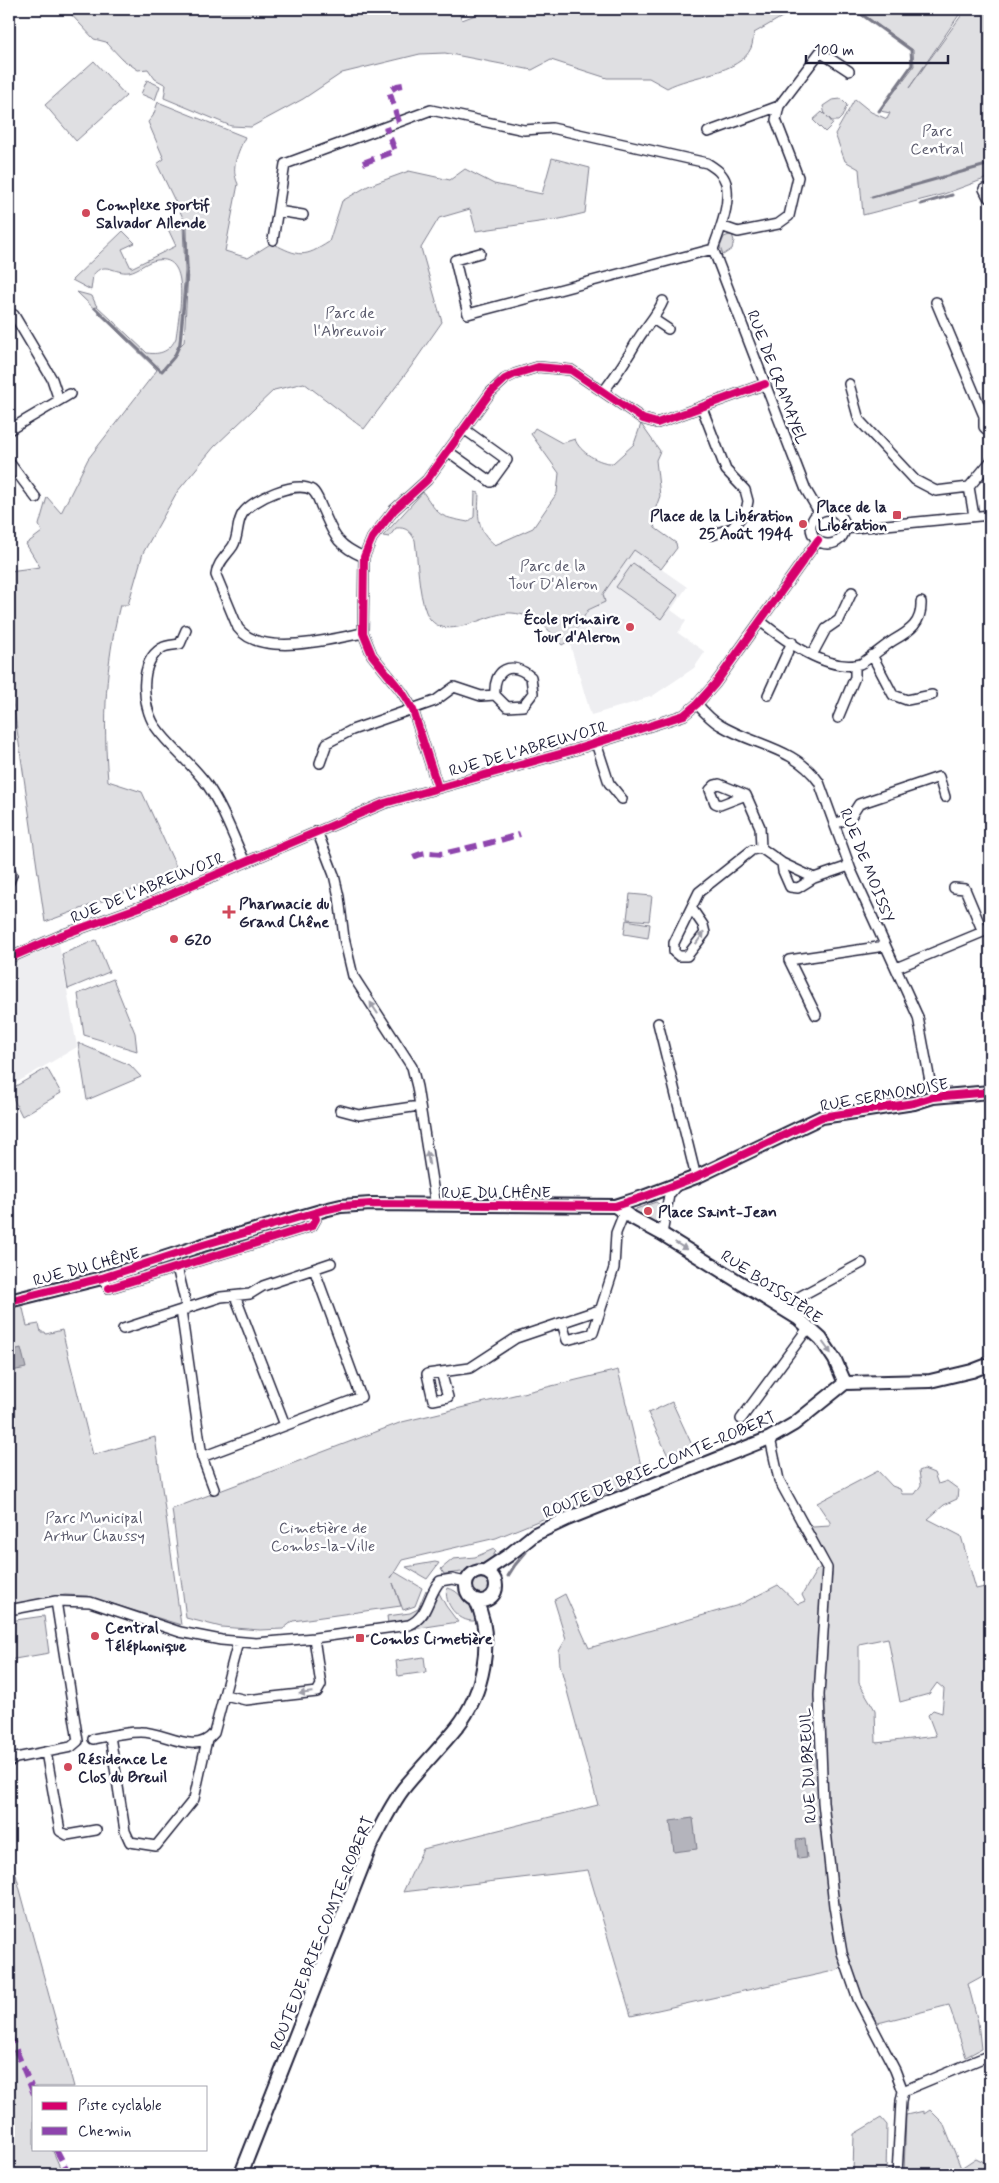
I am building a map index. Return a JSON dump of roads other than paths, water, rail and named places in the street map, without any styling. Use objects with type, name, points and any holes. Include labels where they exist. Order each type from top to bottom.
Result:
[{"type":"main road","name":"RUE SERMONOISE","points":[[677,1185],[822,1117],[914,1103],[933,1097],[990,1092]]},
{"type":"main road","name":"RUE DU CHÊNE","points":[[9,1301],[102,1278],[203,1245],[314,1213],[351,1205],[619,1209],[677,1185]]},
{"type":"main road","name":"RUE BOISSIÈRE","points":[[619,1209],[785,1311],[808,1328],[821,1339],[836,1360],[845,1383]]},
{"type":"main road","points":[[845,1383],[930,1381],[972,1371],[990,1364]]},
{"type":"main road","name":"ROUTE DE BRIE-COMTE-ROBERT","points":[[485,1571],[536,1534],[567,1519],[770,1438],[794,1424],[845,1383]]},
{"type":"main road","name":"ROUTE DE BRIE-COMTE-ROBERT","points":[[495,1581],[509,1555]]},
{"type":"main road","points":[[485,1571],[495,1581],[496,1589],[488,1600],[476,1601],[467,1593],[466,1582],[472,1573],[485,1571]]},
{"type":"main road","name":"ROUTE DE BRIE-COMTE-ROBERT","points":[[485,1637],[494,1594]]},
{"type":"main road","name":"ROUTE DE BRIE-COMTE-ROBERT","points":[[241,2174],[370,1848],[386,1816],[404,1789],[458,1725],[477,1691],[484,1658],[485,1637],[483,1614],[476,1601]]},
{"type":"street","points":[[721,226],[738,232],[778,224],[789,216],[798,177],[776,120],[779,106],[820,52],[849,71]]},
{"type":"street","points":[[708,132],[779,106]]},
{"type":"street","points":[[273,240],[285,164],[431,110],[524,130],[552,128],[707,163],[719,170],[726,182],[726,196],[721,226],[714,249],[468,314],[455,260],[480,254]]},
{"type":"street","points":[[278,211],[303,215]]},
{"type":"street","name":"RUE DE CRAMAYEL","points":[[714,249],[806,490],[819,512]]},
{"type":"street","points":[[604,391],[633,352],[662,301]]},
{"type":"street","points":[[936,302],[984,416],[984,427],[990,433]]},
{"type":"street","points":[[9,313],[14,315],[52,379],[59,400]]},
{"type":"street","points":[[653,319],[668,329]]},
{"type":"street","points":[[438,788],[413,710],[402,692],[372,655],[363,632],[364,557],[372,538],[394,510],[427,480],[497,386],[524,370],[551,367],[571,370],[643,419],[653,422],[662,422],[765,384]]},
{"type":"street","points":[[849,384],[859,420],[915,480],[936,491],[969,487],[990,464]]},
{"type":"street","points":[[9,430],[70,394]]},
{"type":"street","points":[[702,408],[726,470],[744,490],[748,501],[746,511],[732,528],[712,535]]},
{"type":"street","points":[[449,452],[490,482],[507,460],[464,429]]},
{"type":"street","points":[[9,462],[36,498]]},
{"type":"street","points":[[363,632],[304,644],[255,641],[243,634],[238,628],[216,575],[216,569],[236,540],[239,520],[245,510],[254,503],[292,487],[304,487],[313,492],[337,540],[348,550],[364,557]]},
{"type":"street","points":[[969,487],[974,516]]},
{"type":"street","points":[[824,510],[835,512],[842,518],[844,529],[843,534],[829,544],[818,540],[814,536],[811,526],[812,521],[819,512],[824,510]]},
{"type":"street","points":[[844,529],[990,515]]},
{"type":"street","name":"RUE DE L'ABREUVOIR","points":[[9,958],[62,935],[140,907],[385,803],[668,722],[684,715],[715,684],[818,540]]},
{"type":"street","points":[[812,655],[826,628],[839,620],[852,592]]},
{"type":"street","points":[[760,621],[812,655],[838,666],[861,664],[912,630],[922,610],[921,602]]},
{"type":"street","points":[[186,630],[180,644],[162,648],[152,658],[145,677],[148,708],[158,729],[198,772],[210,788],[245,862]]},
{"type":"street","points":[[768,695],[792,642]]},
{"type":"street","points":[[872,655],[894,695],[907,700],[932,695]]},
{"type":"street","points":[[838,718],[855,677],[855,664]]},
{"type":"street","points":[[320,763],[327,743],[352,730],[435,701],[454,687],[481,696],[495,695],[507,707],[523,706],[533,693],[531,677],[522,669],[510,668],[505,670],[500,673],[494,684],[495,695]]},
{"type":"street","name":"RUE DE MOISSY","points":[[697,704],[720,726],[798,759],[811,770],[819,782],[849,866],[918,1016],[933,1097]]},
{"type":"street","points":[[596,743],[609,783],[622,799]]},
{"type":"street","points":[[834,824],[850,818],[859,804],[939,777],[945,797]]},
{"type":"street","points":[[746,795],[760,827],[761,848]]},
{"type":"street","points":[[318,831],[334,875],[344,938],[353,976],[412,1066],[418,1087],[419,1106],[436,1206]]},
{"type":"street","points":[[692,909],[703,925],[705,933],[687,956],[679,956],[674,952],[674,943],[699,892],[752,850],[761,848],[782,863],[814,878]]},
{"type":"street","points":[[782,863],[783,871],[790,887],[798,888],[814,878],[849,866]]},
{"type":"street","points":[[9,868],[12,875],[9,882]]},
{"type":"street","points":[[896,968],[987,931],[965,889],[954,888]]},
{"type":"street","points":[[816,1015],[789,960],[885,946]]},
{"type":"street","points":[[658,1023],[696,1177]]},
{"type":"street","points":[[340,1110],[359,1115],[419,1106]]},
{"type":"street","points":[[662,1234],[669,1195],[677,1185]]},
{"type":"street","points":[[562,1323],[567,1340],[593,1333],[614,1268],[619,1209]]},
{"type":"street","name":"RUE DU CHÊNE","points":[[102,1278],[109,1288],[312,1226],[316,1219],[314,1213]]},
{"type":"street","points":[[785,1311],[797,1298],[862,1263]]},
{"type":"street","points":[[123,1329],[221,1298],[250,1294],[262,1286],[331,1264]]},
{"type":"street","points":[[177,1267],[202,1457],[214,1489]]},
{"type":"street","points":[[202,1457],[361,1397],[314,1269]]},
{"type":"street","points":[[235,1296],[285,1425]]},
{"type":"street","points":[[441,1372],[470,1368],[516,1338],[600,1310]]},
{"type":"street","points":[[741,1419],[808,1328]]},
{"type":"street","name":"RUE DU BREUIL","points":[[770,1438],[779,1480],[827,1568],[818,1695],[823,1802],[834,1906],[842,1953],[858,1999],[903,2092]]},
{"type":"street","points":[[9,1610],[56,1601],[90,1602],[180,1632],[238,1642],[273,1643],[409,1625],[422,1616],[434,1589],[440,1581],[452,1579],[466,1582]]},
{"type":"street","points":[[9,1762],[16,1758],[75,1745],[78,1741],[56,1601]]},
{"type":"street","points":[[224,1695],[246,1700],[317,1692],[321,1685],[314,1638]]},
{"type":"street","points":[[93,1738],[142,1731],[194,1744],[207,1740],[214,1733],[238,1642]]},
{"type":"street","points":[[110,1736],[125,1832],[130,1842],[156,1846],[194,1799],[207,1740]]},
{"type":"street","points":[[46,1752],[60,1831],[67,1835],[96,1830]]},
{"type":"street","points":[[897,2174],[903,2092],[990,2055]]},
{"type":"waterway","points":[[854,9],[911,50],[912,65],[879,111]]},
{"type":"waterway","points":[[872,197],[990,164]]},
{"type":"waterway","points":[[921,204],[952,195]]},
{"type":"waterway","points":[[162,371],[174,357],[180,344],[187,271],[185,228]]},
{"type":"waterway","points":[[95,308],[160,370]]},
{"type":"waterway","points":[[508,1576],[526,1552]]},
{"type":"place","name":"Complexe sportif Salvador Allende","points":[[86,213]]},
{"type":"place","name":"Place de la Libération","points":[[897,515]]},
{"type":"place","name":"Place de la Libération 25 Août 1944","points":[[803,524]]},
{"type":"place","name":"École primaire Tour d'Aleron","points":[[630,627]]},
{"type":"place","name":"Pharmacie du Grand Chêne","points":[[229,912]]},
{"type":"place","name":"G20","points":[[174,939]]},
{"type":"place","name":"Place Saint-Jean","points":[[648,1211]]},
{"type":"place","name":"Central Téléphonique","points":[[95,1636]]},
{"type":"place","name":"Combs Cimetière","points":[[360,1638]]},
{"type":"place","name":"Résidence Le Clos du Breuil","points":[[68,1767]]},
{"type":"park label","name":"Parc Central","points":[[937,139]]},
{"type":"park label","name":"Parc de l'Abreuvoir","points":[[350,321]]},
{"type":"park label","name":"Parc de la Tour D'Aleron","points":[[553,574]]},
{"type":"park label","name":"Parc Municipal Arthur Chaussy","points":[[94,1526]]},
{"type":"park label","name":"Cimetière de Combs-la-Ville","points":[[323,1536]]}]
